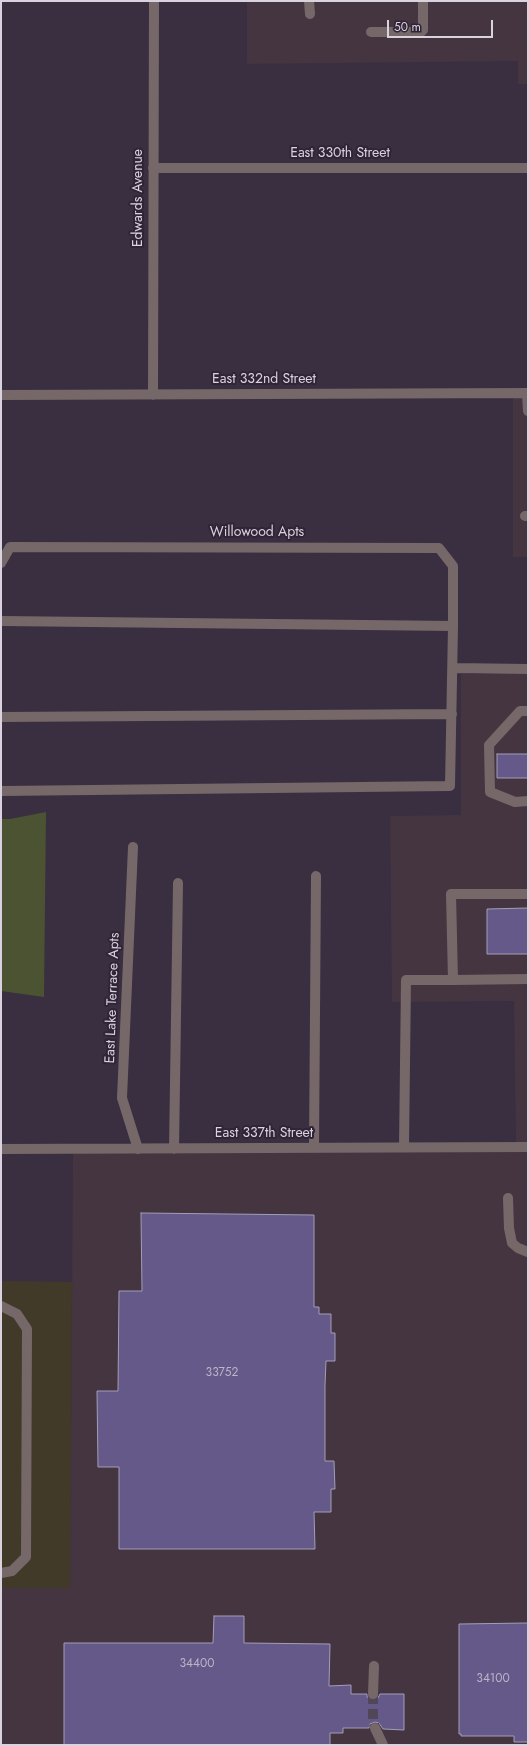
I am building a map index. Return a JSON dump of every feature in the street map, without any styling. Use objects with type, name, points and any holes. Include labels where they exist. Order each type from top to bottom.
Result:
[{"type":"street","name":"Edwards Avenue","points":[[153,395],[154,1]]},
{"type":"street","points":[[309,1],[310,14]]},
{"type":"street","points":[[372,32],[421,32],[423,30],[423,1]]},
{"type":"street","name":"East 330th Street","points":[[153,168],[528,168]]},
{"type":"street","points":[[528,393],[528,411]]},
{"type":"street","name":"East 332nd Street","points":[[1,395],[528,393]]},
{"type":"street","name":"Willowood Apts","points":[[1,563],[10,547],[439,548],[453,566],[453,668],[450,786],[1,791]]},
{"type":"street","points":[[1,620],[453,626]]},
{"type":"street","points":[[453,668],[528,668]]},
{"type":"street","points":[[528,711],[520,711],[489,745],[490,792],[515,802],[528,802]]},
{"type":"street","points":[[1,717],[452,714]]},
{"type":"street","name":"East Lake Terrace Apts","points":[[133,847],[122,1098],[138,1149]]},
{"type":"street","points":[[314,1148],[316,876]]},
{"type":"street","points":[[174,1149],[178,883]]},
{"type":"street","points":[[453,980],[452,894],[528,894]]},
{"type":"street","points":[[404,1147],[406,980],[528,979]]},
{"type":"street","name":"East 337th Street","points":[[1,1149],[528,1147]]},
{"type":"street","points":[[508,1198],[509,1228],[512,1243],[518,1248],[528,1252]]},
{"type":"street","points":[[1,1306],[17,1314],[27,1329],[27,1337],[26,1557],[12,1571],[1,1573]]},
{"type":"street","points":[[373,1694],[374,1666]]},
{"type":"street","points":[[375,1728],[383,1745]]},
{"type":"shaded area","points":[[247,1],[528,1],[528,84],[518,84],[518,61],[247,64]]},
{"type":"shaded area","points":[[513,397],[528,397],[528,557],[513,557]]},
{"type":"shaded area","points":[[461,674],[528,674],[528,1142],[516,1142],[514,1001],[392,1002],[390,816],[461,815]]},
{"type":"shaded area","points":[[330,1151],[528,1152],[528,1745],[1,1745],[1,1588],[70,1588],[73,1153]]},
{"type":"shaded area","points":[[1,1281],[72,1282],[70,1588],[1,1588]]},
{"type":"green space","points":[[46,812],[44,997],[1,991],[1,819],[10,819]]},
{"type":"building","points":[[497,754],[528,754],[528,778],[497,778]]},
{"type":"building","points":[[528,908],[528,954],[487,954],[487,909]]},
{"type":"building","points":[[141,1213],[314,1215],[314,1307],[319,1307],[319,1314],[331,1314],[331,1333],[335,1333],[335,1361],[326,1361],[325,1461],[334,1461],[335,1489],[331,1489],[331,1512],[314,1512],[315,1549],[119,1549],[119,1467],[98,1467],[97,1391],[118,1391],[119,1291],[142,1291]]},
{"type":"building","points":[[214,1616],[244,1616],[244,1643],[330,1644],[329,1686],[351,1685],[351,1694],[367,1694],[367,1697],[372,1700],[378,1698],[380,1694],[404,1694],[404,1730],[383,1729],[379,1723],[375,1722],[370,1724],[369,1728],[343,1728],[343,1733],[330,1733],[330,1745],[64,1745],[64,1643],[213,1643]]},
{"type":"building","points":[[528,1623],[528,1742],[514,1742],[514,1736],[461,1736],[461,1734],[459,1734],[459,1624]]},
{"type":"tunnel","points":[[373,1694],[373,1720],[375,1728]]}]
